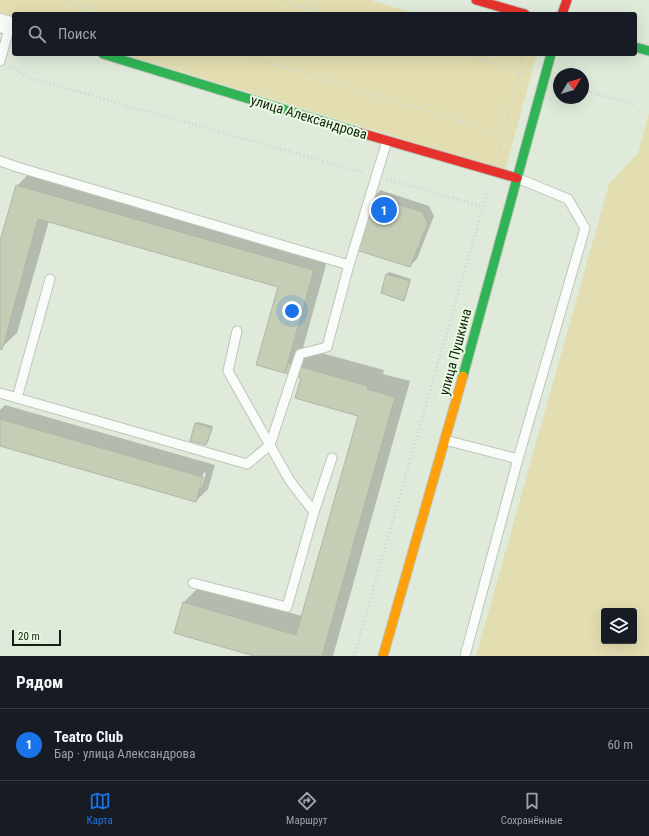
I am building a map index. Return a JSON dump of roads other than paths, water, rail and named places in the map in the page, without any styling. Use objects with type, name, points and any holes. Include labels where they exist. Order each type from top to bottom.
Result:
[{"type":"street","points":[[476,0],[518,12]]},
{"type":"street","points":[[563,12],[566,0]]},
{"type":"street","points":[[637,48],[649,52]]},
{"type":"street","name":"улица Александрова","points":[[110,56],[387,141],[517,178]]},
{"type":"street","name":"улица Пушкина","points":[[383,656],[445,440],[550,56]]},
{"type":"lane","points":[[3,64],[8,25]]},
{"type":"lane","points":[[0,393],[247,464],[270,445],[300,354],[326,347],[349,265],[387,141]]},
{"type":"lane","points":[[0,161],[349,265]]},
{"type":"lane","points":[[465,656],[518,459],[585,228],[568,199],[517,178]]},
{"type":"lane","points":[[16,398],[50,279]]},
{"type":"lane","points":[[237,331],[228,371],[290,481],[314,512]]},
{"type":"lane","points":[[445,440],[518,459]]},
{"type":"lane","points":[[193,584],[287,607],[314,512],[332,458]]},
{"type":"place","name":"Teatro Club","points":[[384,210]]}]
